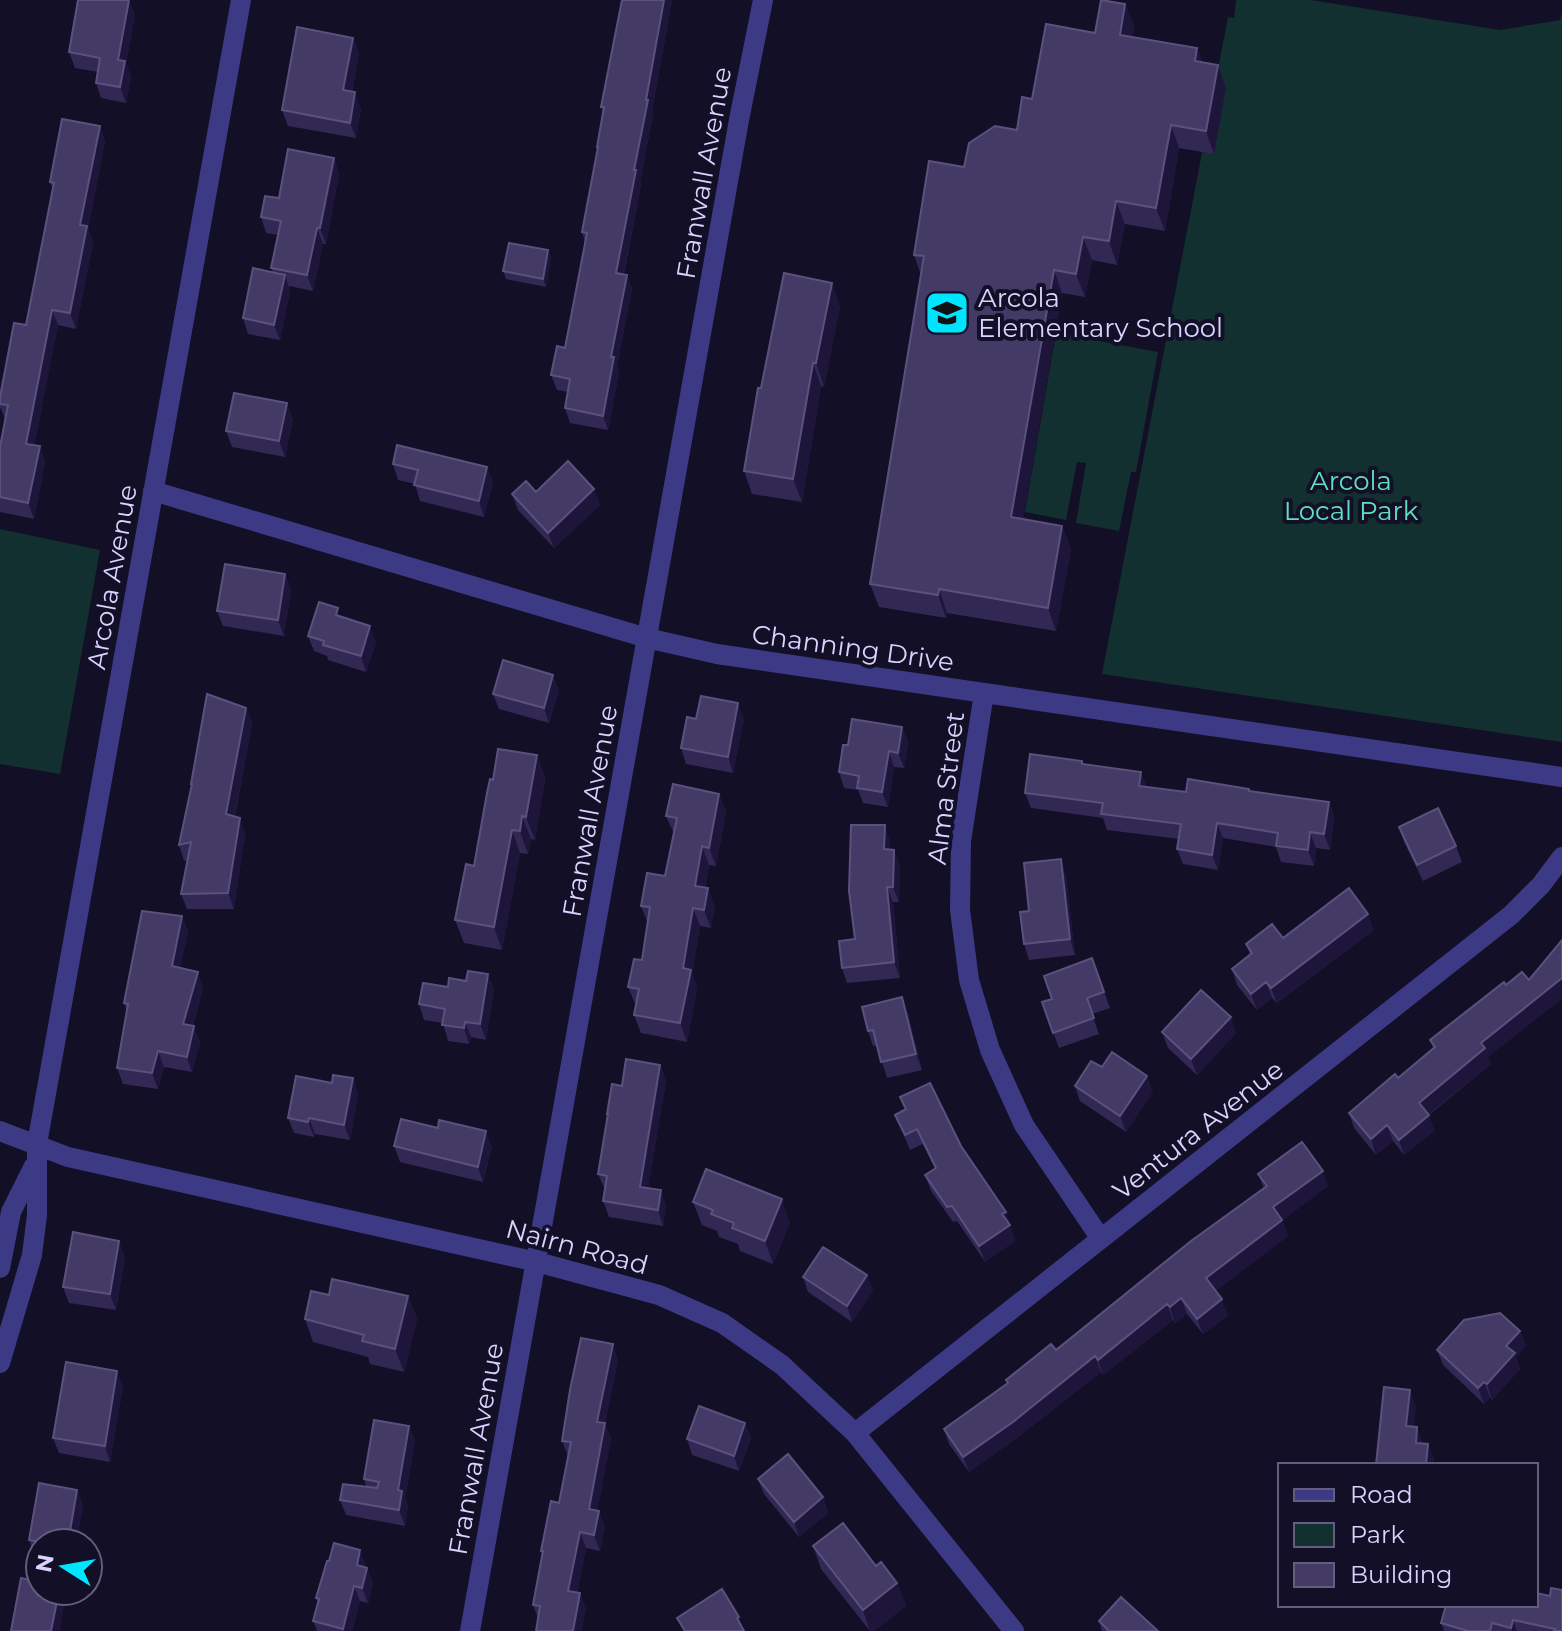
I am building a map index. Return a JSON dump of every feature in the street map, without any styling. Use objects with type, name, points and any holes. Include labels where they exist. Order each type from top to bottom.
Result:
[{"type":"street","name":"Arcola Avenue","points":[[0,1363],[32,1255],[37,1215],[37,1153],[241,0]]},
{"type":"street","name":"Franwall Avenue","points":[[470,1631],[763,0]]},
{"type":"street","name":"Channing Drive","points":[[153,491],[647,638],[717,654],[1562,777]]},
{"type":"street","name":"Alma Street","points":[[984,693],[961,841],[960,910],[969,980],[990,1050],[1024,1125],[1101,1239]]},
{"type":"street","name":"Ventura Avenue","points":[[855,1433],[1511,915],[1541,885],[1562,857]]},
{"type":"street","name":"Nairn Road","points":[[0,1131],[37,1153],[68,1157],[537,1262],[659,1295],[722,1323],[782,1365],[855,1433],[1014,1631]]},
{"type":"street","name":"Arcola Avenue","points":[[0,1268],[11,1212],[37,1153]]},
{"type":"green space","name":"Arcola Local Park","points":[[1236,0],[1311,0],[1500,30],[1560,20],[1562,11],[1562,742],[1102,674],[1228,17],[1234,18]]},
{"type":"green space","points":[[1056,333],[1158,352],[1136,472],[1131,472],[1119,531],[1076,523],[1086,463],[1077,462],[1066,520],[1025,512]]},
{"type":"green space","points":[[0,529],[100,550],[60,774],[0,764]]},
{"type":"building","points":[[78,0],[129,0],[118,60],[125,61],[120,87],[96,83],[100,58],[69,52]]},
{"type":"building","points":[[622,0],[664,0],[616,273],[627,275],[603,416],[565,408],[570,379],[551,375],[557,346],[565,348],[587,233],[582,232],[598,147],[604,107],[601,107]]},
{"type":"building","name":"Arcola Elementary School","points":[[1101,0],[1125,4],[1120,35],[1197,48],[1195,61],[1218,65],[1206,131],[1171,125],[1156,208],[1116,201],[1109,241],[1083,237],[1076,274],[1054,270],[1011,517],[1062,526],[1048,608],[939,589],[938,595],[870,584],[924,256],[914,255],[929,161],[964,167],[969,143],[995,126],[1017,130],[1022,97],[1032,99],[1046,24],[1095,33]]},
{"type":"building","points":[[297,27],[353,38],[343,90],[355,92],[350,123],[282,110]]},
{"type":"building","points":[[62,119],[100,126],[80,225],[87,226],[70,313],[52,310],[26,444],[40,446],[28,503],[0,497],[0,447],[8,405],[0,404],[0,397],[14,323],[26,325],[54,183],[50,182]]},
{"type":"building","points":[[288,149],[334,158],[307,275],[271,268],[281,221],[261,217],[265,196],[279,198]]},
{"type":"building","points":[[509,243],[548,250],[543,279],[503,271]]},
{"type":"building","points":[[253,268],[285,275],[274,325],[243,318]]},
{"type":"building","points":[[784,273],[832,283],[816,363],[813,363],[793,479],[744,471],[758,388],[761,388]]},
{"type":"building","points":[[234,393],[287,403],[279,441],[226,431]]},
{"type":"building","points":[[397,445],[487,467],[479,501],[414,485],[418,470],[393,464]]},
{"type":"building","points":[[568,461],[594,489],[548,533],[512,494],[526,481],[536,492]]},
{"type":"building","points":[[225,564],[285,574],[278,620],[217,611]]},
{"type":"building","points":[[319,602],[338,608],[336,615],[370,626],[361,656],[323,645],[324,641],[308,636]]},
{"type":"building","points":[[503,660],[553,675],[544,708],[493,694]]},
{"type":"building","points":[[207,694],[246,708],[226,814],[240,818],[228,893],[181,894],[191,842],[179,845]]},
{"type":"building","points":[[701,696],[738,703],[728,757],[681,748],[687,717],[696,719]]},
{"type":"building","points":[[852,719],[902,727],[898,753],[889,751],[882,792],[857,788],[859,776],[839,772],[843,745],[848,745]]},
{"type":"building","points":[[498,749],[537,755],[526,817],[522,816],[520,831],[512,830],[494,927],[455,920],[466,864],[474,866]]},
{"type":"building","points":[[1030,754],[1141,772],[1139,786],[1186,792],[1188,779],[1329,802],[1324,834],[1310,832],[1308,850],[1276,846],[1278,833],[1217,823],[1212,855],[1177,849],[1181,824],[1101,814],[1103,803],[1025,793]]},
{"type":"building","points":[[673,784],[719,794],[709,848],[702,846],[695,886],[708,888],[704,910],[693,908],[683,968],[691,970],[680,1023],[634,1015],[639,989],[628,987],[634,959],[642,960],[650,907],[641,906],[647,873],[665,876],[677,818],[666,816]]},
{"type":"building","points":[[1438,808],[1456,846],[1417,865],[1399,827]]},
{"type":"building","points":[[851,825],[885,825],[884,849],[894,850],[893,887],[887,887],[894,962],[842,968],[839,941],[855,939],[849,891]]},
{"type":"building","points":[[1061,859],[1070,939],[1024,944],[1020,912],[1029,911],[1024,863]]},
{"type":"building","points":[[1349,888],[1368,914],[1271,988],[1266,982],[1251,994],[1232,969],[1252,953],[1246,944],[1272,924],[1283,938]]},
{"type":"building","points":[[142,911],[182,916],[172,966],[198,972],[183,1024],[194,1026],[187,1057],[158,1051],[152,1073],[117,1068],[128,1004],[124,1003]]},
{"type":"building","points":[[1562,940],[1562,978],[1481,1043],[1485,1048],[1419,1103],[1429,1115],[1399,1140],[1387,1125],[1371,1139],[1349,1113],[1395,1074],[1398,1078],[1435,1047],[1430,1040],[1504,982],[1506,985],[1522,972],[1529,980]]},
{"type":"building","points":[[1092,958],[1104,992],[1087,998],[1094,1018],[1053,1033],[1042,1002],[1052,999],[1044,976]]},
{"type":"building","points":[[468,971],[488,974],[480,1024],[465,1022],[464,1028],[442,1025],[445,1009],[419,1004],[423,983],[448,987],[449,978],[466,981]]},
{"type":"building","points":[[1201,990],[1231,1017],[1191,1059],[1162,1032]]},
{"type":"building","points":[[902,997],[916,1054],[881,1062],[873,1030],[868,1031],[862,1007]]},
{"type":"building","points":[[1112,1052],[1147,1076],[1120,1116],[1075,1086],[1091,1061],[1102,1067]]},
{"type":"building","points":[[626,1059],[660,1065],[640,1187],[661,1190],[658,1210],[603,1201],[607,1176],[598,1174],[607,1114],[612,1084],[622,1086]]},
{"type":"building","points":[[333,1075],[353,1078],[344,1125],[309,1118],[308,1122],[288,1118],[296,1076],[332,1083]]},
{"type":"building","points":[[930,1083],[961,1146],[1006,1212],[1002,1214],[1010,1225],[979,1246],[952,1206],[947,1207],[925,1175],[936,1168],[917,1129],[905,1135],[895,1115],[906,1109],[900,1097]]},
{"type":"building","points":[[401,1119],[438,1128],[439,1120],[486,1131],[478,1167],[394,1146]]},
{"type":"building","points":[[1302,1142],[1323,1171],[1273,1207],[1282,1220],[1206,1278],[1222,1299],[1197,1319],[1181,1298],[1170,1307],[1167,1304],[1098,1360],[1095,1356],[1013,1422],[963,1457],[944,1429],[1008,1383],[1006,1380],[1051,1344],[1056,1350],[1191,1241],[1267,1186],[1258,1174]]},
{"type":"building","points":[[706,1169],[782,1199],[765,1241],[732,1228],[734,1223],[711,1214],[713,1210],[693,1202]]},
{"type":"building","points":[[73,1232],[119,1241],[110,1294],[63,1287]]},
{"type":"building","points":[[823,1247],[867,1275],[847,1306],[803,1277]]},
{"type":"building","points":[[332,1279],[408,1296],[395,1349],[362,1341],[364,1335],[305,1319],[311,1291],[329,1295]]},
{"type":"building","points":[[1500,1313],[1520,1331],[1506,1346],[1515,1353],[1487,1384],[1484,1382],[1478,1388],[1437,1350],[1464,1320]]},
{"type":"building","points":[[581,1338],[613,1344],[597,1422],[605,1423],[589,1509],[599,1511],[594,1535],[580,1532],[568,1591],[580,1593],[573,1631],[536,1631],[540,1606],[533,1605],[541,1551],[551,1501],[559,1503],[571,1442],[562,1441]]},
{"type":"building","points":[[66,1362],[117,1371],[105,1446],[53,1438]]},
{"type":"building","points":[[1384,1387],[1410,1390],[1406,1426],[1417,1427],[1416,1443],[1428,1444],[1426,1463],[1376,1463]]},
{"type":"building","points":[[699,1406],[745,1423],[734,1456],[687,1439]]},
{"type":"building","points":[[374,1420],[409,1426],[398,1490],[402,1491],[399,1510],[340,1500],[343,1484],[377,1488],[379,1482],[364,1479]]},
{"type":"building","points":[[788,1454],[823,1497],[794,1522],[758,1479]]},
{"type":"building","points":[[39,1483],[77,1490],[71,1527],[31,1527]]},
{"type":"building","points":[[843,1523],[876,1566],[881,1562],[897,1583],[863,1610],[813,1546]]},
{"type":"building","points":[[334,1543],[360,1550],[357,1565],[367,1568],[362,1588],[354,1586],[343,1629],[313,1621],[319,1599],[316,1598]]},
{"type":"building","points":[[21,1578],[24,1579],[24,1607],[56,1607],[51,1631],[11,1631]]},
{"type":"building","points":[[1551,1588],[1562,1590],[1562,1631],[1513,1620],[1511,1628],[1492,1623],[1490,1631],[1468,1631],[1441,1623],[1445,1607],[1538,1607],[1538,1593],[1550,1596]]},
{"type":"building","points":[[722,1589],[744,1631],[685,1631],[677,1618]]},
{"type":"building","points":[[1121,1597],[1158,1631],[1109,1631],[1099,1621]]},
{"type":"place","name":"Arcola Elementary School","points":[[947,313]]}]
